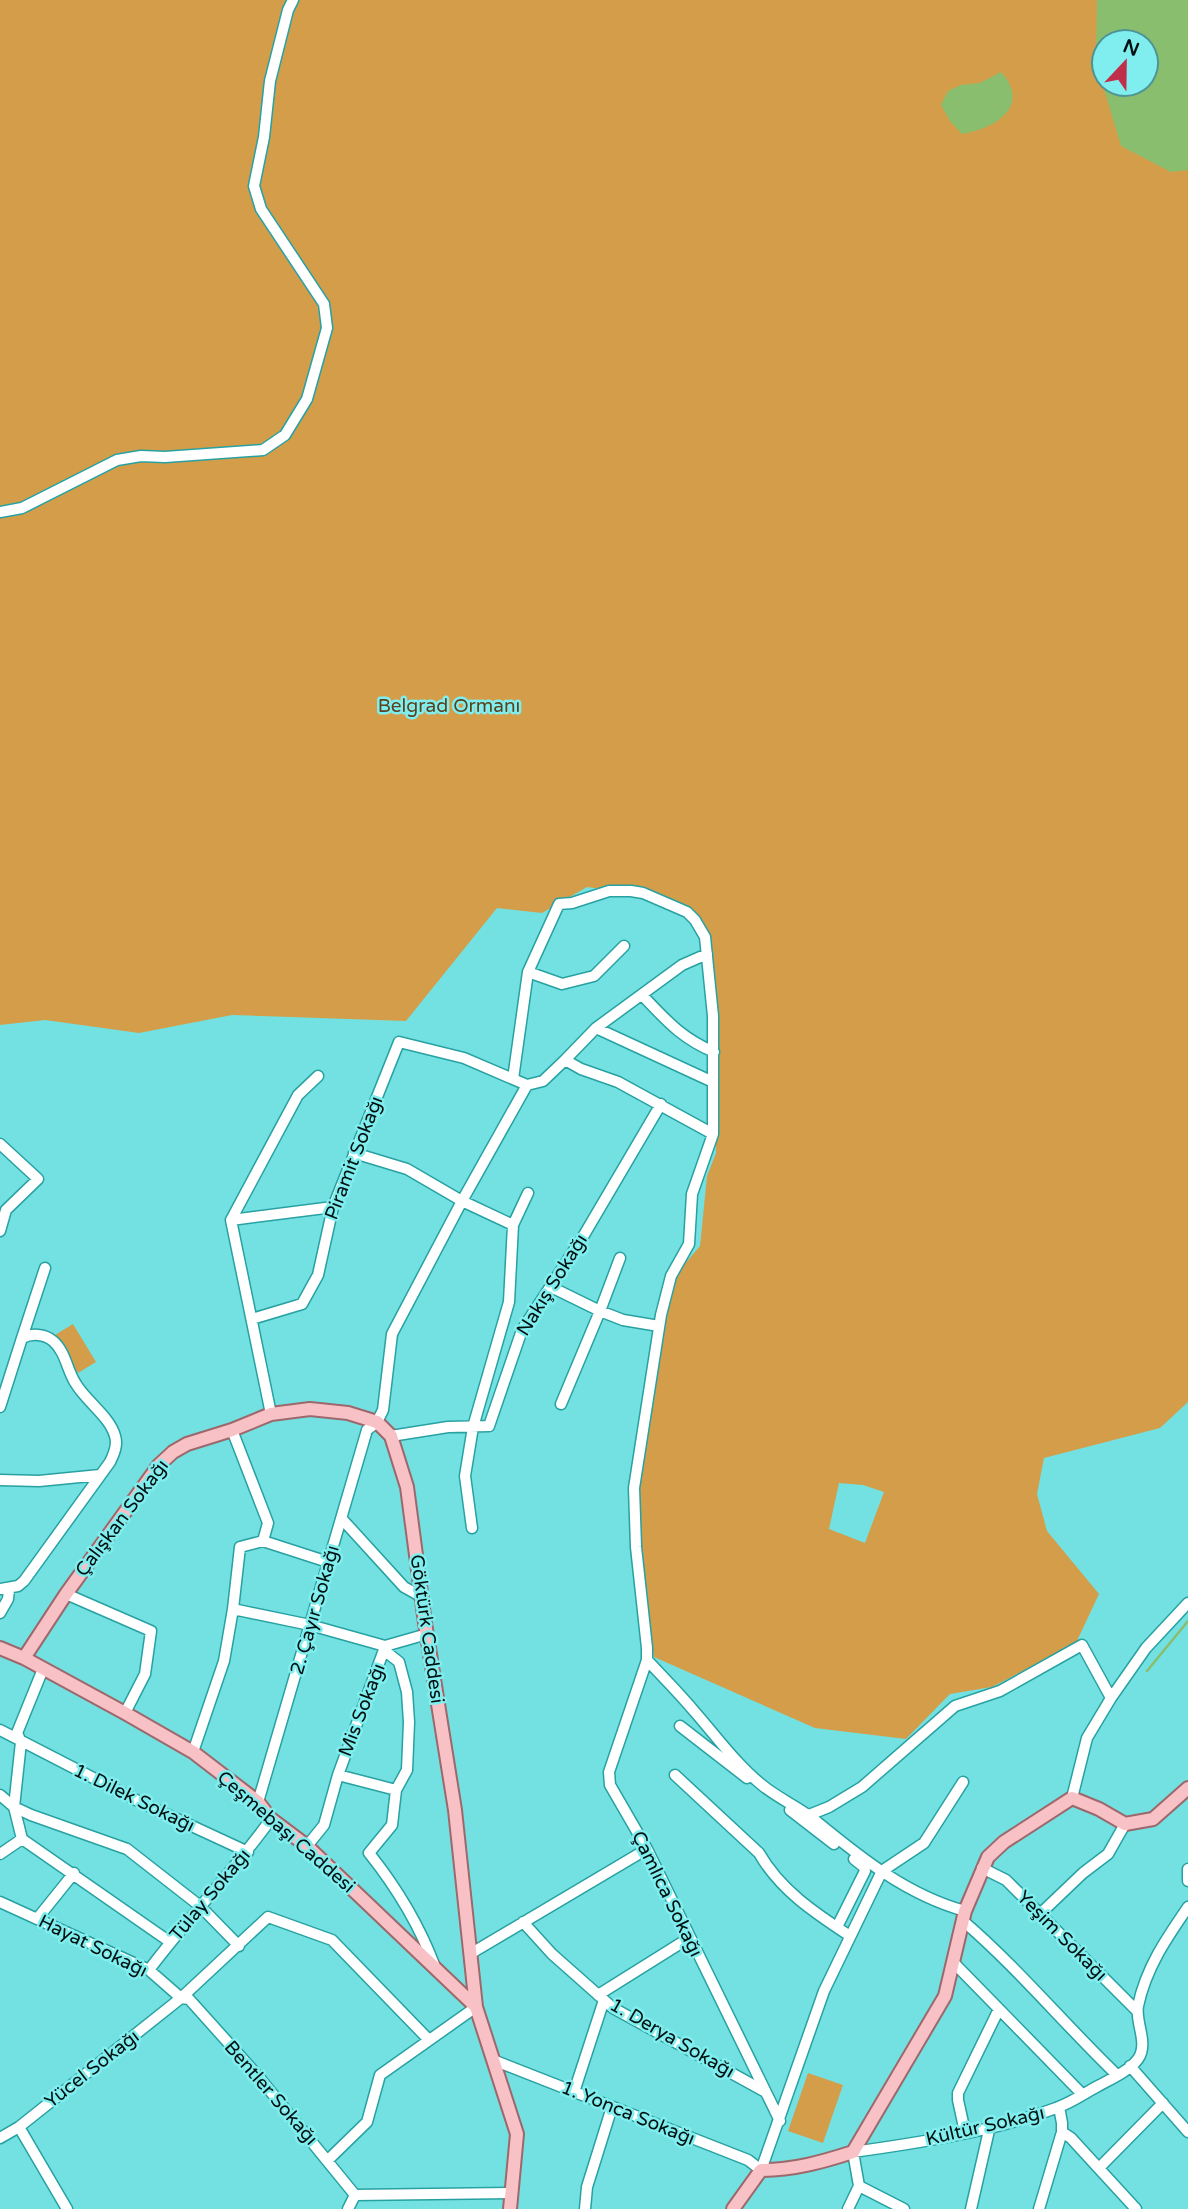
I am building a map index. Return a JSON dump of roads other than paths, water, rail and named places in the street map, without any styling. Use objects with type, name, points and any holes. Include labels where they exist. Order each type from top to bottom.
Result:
[{"type":"main road","name":"Çalışkan Sokağı","points":[[23,1658],[159,1465],[173,1452],[187,1444],[271,1414],[310,1409],[348,1412],[377,1422]]},
{"type":"main road","name":"Göktürk Caddesi","points":[[377,1422],[391,1436],[407,1487],[455,1810],[476,2007],[517,2134],[510,2209]]},
{"type":"main road","name":"Çeşmebaşı Caddesi","points":[[1,1650],[23,1658],[193,1752],[258,1802],[271,1819],[307,1846],[476,2007]]},
{"type":"main road","points":[[733,2209],[761,2170],[785,2170],[813,2165],[853,2152],[945,1996],[963,1916],[988,1857],[1004,1842],[1072,1798],[1125,1824],[1153,1819],[1188,1788]]},
{"type":"street","points":[[0,512],[22,508],[117,460],[141,456],[165,457],[263,450],[285,435],[307,399],[327,328],[324,304],[261,209],[254,186],[264,137],[270,81],[293,0]]},
{"type":"street","points":[[707,954],[682,965],[596,1028],[543,1081],[527,1085],[513,1079],[528,972],[559,904],[619,890],[643,893],[687,912],[701,928],[707,954],[713,1016],[713,1134],[692,1194],[689,1244],[671,1276],[659,1326],[634,1488],[636,1546],[647,1660],[735,1759],[762,1785],[809,1815],[849,1848],[904,1887],[963,1916],[1117,2075]]},
{"type":"street","points":[[528,972],[562,984],[594,976],[624,946]]},
{"type":"street","points":[[642,995],[678,1033],[714,1052]]},
{"type":"street","points":[[596,1028],[713,1082]]},
{"type":"street","name":"Piramit Sokağı","points":[[252,1319],[302,1304],[317,1275],[333,1207],[399,1042],[464,1058],[513,1079]]},
{"type":"street","points":[[565,1060],[581,1069],[618,1082],[713,1134]]},
{"type":"street","points":[[271,1414],[231,1220],[298,1095],[318,1076]]},
{"type":"street","points":[[377,1422],[383,1410],[391,1334],[527,1085]]},
{"type":"street","name":"Nakış Sokağı","points":[[473,1427],[489,1426],[522,1330],[551,1287],[661,1104]]},
{"type":"street","points":[[0,1144],[38,1179],[6,1210],[0,1231]]},
{"type":"street","points":[[354,1153],[408,1169],[513,1225]]},
{"type":"street","points":[[472,1528],[465,1476],[473,1427],[509,1301],[513,1225],[528,1193]]},
{"type":"street","points":[[231,1220],[333,1207]]},
{"type":"street","points":[[561,1404],[620,1258]]},
{"type":"street","points":[[0,1407],[45,1268]]},
{"type":"street","points":[[551,1287],[623,1320],[659,1326]]},
{"type":"street","points":[[0,1613],[8,1599],[4,1589],[24,1581],[110,1462],[116,1448],[115,1435],[100,1412],[76,1385],[53,1341],[34,1335],[22,1338]]},
{"type":"street","name":"2. Çayır Sokağı","points":[[258,1802],[367,1430],[377,1422]]},
{"type":"street","points":[[391,1436],[448,1427],[473,1427]]},
{"type":"street","points":[[232,1430],[268,1523],[263,1541]]},
{"type":"street","points":[[0,1480],[38,1481],[100,1475]]},
{"type":"street","points":[[342,1518],[404,1587],[422,1597]]},
{"type":"street","points":[[193,1752],[224,1661],[240,1547],[263,1541],[328,1562]]},
{"type":"street","points":[[66,1594],[151,1631],[145,1674],[125,1713]]},
{"type":"street","points":[[1072,1798],[1087,1738],[1146,1648],[1188,1603]]},
{"type":"street","points":[[233,1609],[310,1625],[385,1648],[399,1662],[407,1692],[407,1770],[396,1790],[391,1825],[369,1853],[413,1917],[425,1939],[436,1970]]},
{"type":"street","points":[[385,1648],[427,1634]]},
{"type":"street","points":[[809,1815],[829,1807],[862,1787],[955,1706],[1000,1691],[1082,1645],[1111,1698]]},
{"type":"street","name":"Mis Sokağı","points":[[307,1846],[324,1825],[338,1774],[385,1648]]},
{"type":"street","name":"Çamlıca Sokağı","points":[[647,1660],[608,1772],[610,1785],[647,1849],[780,2121]]},
{"type":"street","points":[[43,1669],[18,1733],[21,1742],[14,1807],[22,1839],[170,1942]]},
{"type":"street","points":[[680,1726],[864,1867],[862,1880],[836,1927]]},
{"type":"street","name":"1. Dilek Sokağı","points":[[0,1730],[140,1802],[247,1852]]},
{"type":"street","name":"Mis Sokağı","points":[[338,1774],[396,1790]]},
{"type":"street","points":[[675,1774],[759,1853],[791,1894],[850,1936]]},
{"type":"street","points":[[761,2170],[824,1991],[882,1871],[924,1843],[963,1782]]},
{"type":"street","points":[[0,1795],[14,1807],[43,1820],[127,1849],[201,1906],[239,1946]]},
{"type":"street","name":"Tülay Sokağı","points":[[149,1970],[271,1819]]},
{"type":"street","points":[[1040,1914],[1083,1873],[1108,1854],[1125,1824]]},
{"type":"street","points":[[0,1854],[22,1839]]},
{"type":"street","points":[[470,1954],[647,1849]]},
{"type":"street","name":"Yeşim Sokağı","points":[[982,1868],[1006,1880],[1137,2011]]},
{"type":"street","points":[[1188,1871],[1188,1881]]},
{"type":"street","points":[[37,1919],[74,1873]]},
{"type":"street","name":"Hayat Sokağı","points":[[0,1902],[149,1970],[181,1998]]},
{"type":"street","points":[[1188,1907],[1161,1945],[1143,1982],[1137,2011],[1142,2046],[1138,2059],[1130,2066],[1188,2132]]},
{"type":"street","name":"Yücel Sokağı","points":[[0,2138],[19,2127],[181,1998],[268,1917],[332,1940],[429,2040]]},
{"type":"street","name":"1. Derya Sokağı","points":[[523,1922],[552,1954],[613,2008],[765,2091]]},
{"type":"street","points":[[574,2092],[601,1997],[689,1938]]},
{"type":"street","points":[[953,1962],[1082,2094]]},
{"type":"street","name":"Bentler Sokağı","points":[[181,1998],[189,1999],[355,2195]]},
{"type":"street","points":[[328,2160],[367,2122],[380,2075],[476,2007]]},
{"type":"street","points":[[965,2132],[958,2100],[960,2086],[999,2009]]},
{"type":"street","name":"1. Yonca Sokağı","points":[[493,2060],[748,2160],[761,2170]]},
{"type":"street","name":"Kültür Sokağı","points":[[853,2152],[903,2145],[1021,2120],[1059,2107],[1130,2066]]},
{"type":"street","points":[[1099,2168],[1163,2103]]},
{"type":"street","points":[[585,2209],[587,2187],[612,2107]]},
{"type":"street","points":[[1040,2209],[1062,2132],[1059,2107]]},
{"type":"street","points":[[971,2209],[990,2126]]},
{"type":"street","points":[[19,2127],[67,2209]]},
{"type":"street","points":[[1062,2132],[1071,2138],[1136,2209]]},
{"type":"street","points":[[848,2209],[859,2186],[853,2152]]},
{"type":"street","points":[[859,2186],[904,2209]]},
{"type":"street","points":[[348,2209],[355,2195],[512,2193]]},
{"type":"waterway","points":[[1147,1671],[1188,1621]]},
{"type":"park label","name":"Belgrad Ormanı","points":[[449,706]]}]
